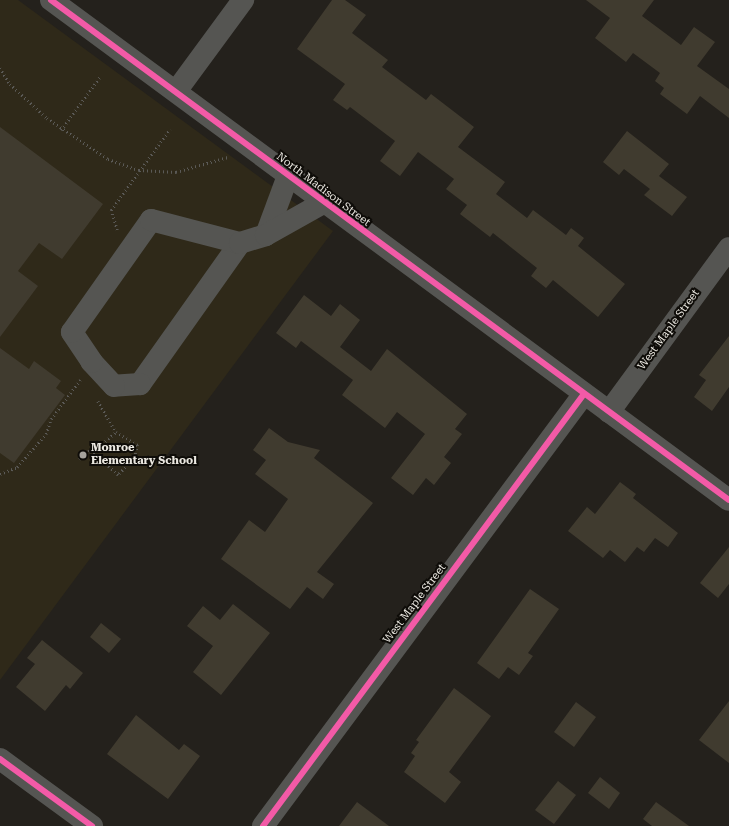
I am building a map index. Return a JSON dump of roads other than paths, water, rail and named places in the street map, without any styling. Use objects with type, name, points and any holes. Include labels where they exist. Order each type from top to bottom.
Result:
[{"type":"street","name":"North Madison Street","points":[[51,0],[177,90],[323,203],[608,412]]},
{"type":"street","points":[[177,90],[243,0]]},
{"type":"street","points":[[266,235],[288,176]]},
{"type":"street","points":[[240,243],[140,384],[114,386],[92,362],[72,332],[151,220],[240,243],[266,235],[323,203]]},
{"type":"street","name":"West Maple Street","points":[[608,412],[729,248]]},
{"type":"street","name":"West Maple Street","points":[[263,826],[584,394]]},
{"type":"street","points":[[608,412],[729,500]]},
{"type":"street","points":[[0,759],[92,826]]},
{"type":"place","name":"Monroe Elementary School","points":[[83,455]]}]
